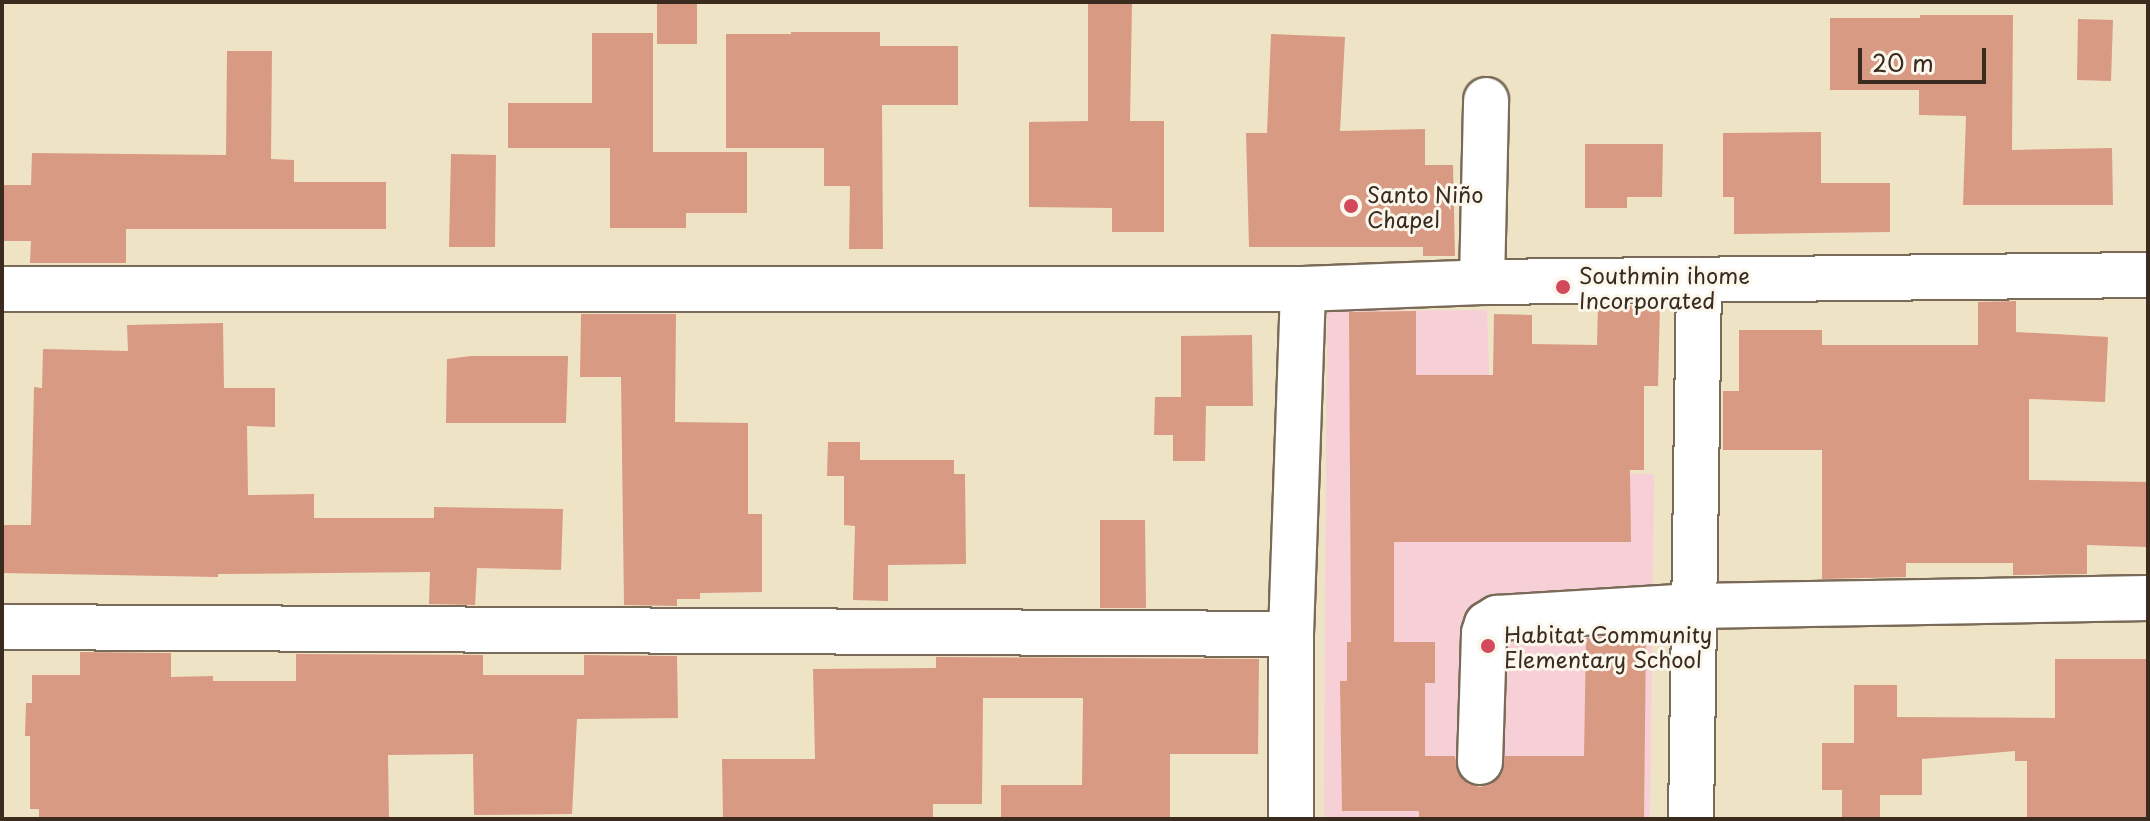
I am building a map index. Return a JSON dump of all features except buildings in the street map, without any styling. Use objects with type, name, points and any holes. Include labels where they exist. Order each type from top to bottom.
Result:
[{"type":"street","points":[[1482,282],[1486,100]]},
{"type":"street","points":[[2,289],[1303,289],[1482,282],[2148,275]]},
{"type":"street","points":[[1691,819],[1699,456],[1699,280]]},
{"type":"street","points":[[1291,819],[1291,634],[1303,289]]},
{"type":"street","points":[[1480,762],[1483,648],[1487,624],[1497,618],[1694,606],[2148,598]]},
{"type":"street","points":[[2,627],[1291,634]]},
{"type":"shaded area","name":"Habitat Community Elementary School","points":[[1487,310],[1492,472],[1654,474],[1650,819],[1324,819],[1327,311]]},
{"type":"place","name":"Santo Niño Chapel","points":[[1351,206]]},
{"type":"place","name":"Southmin ihome Incorporated","points":[[1563,287]]},
{"type":"place","name":"Habitat Community Elementary School","points":[[1488,646]]}]
